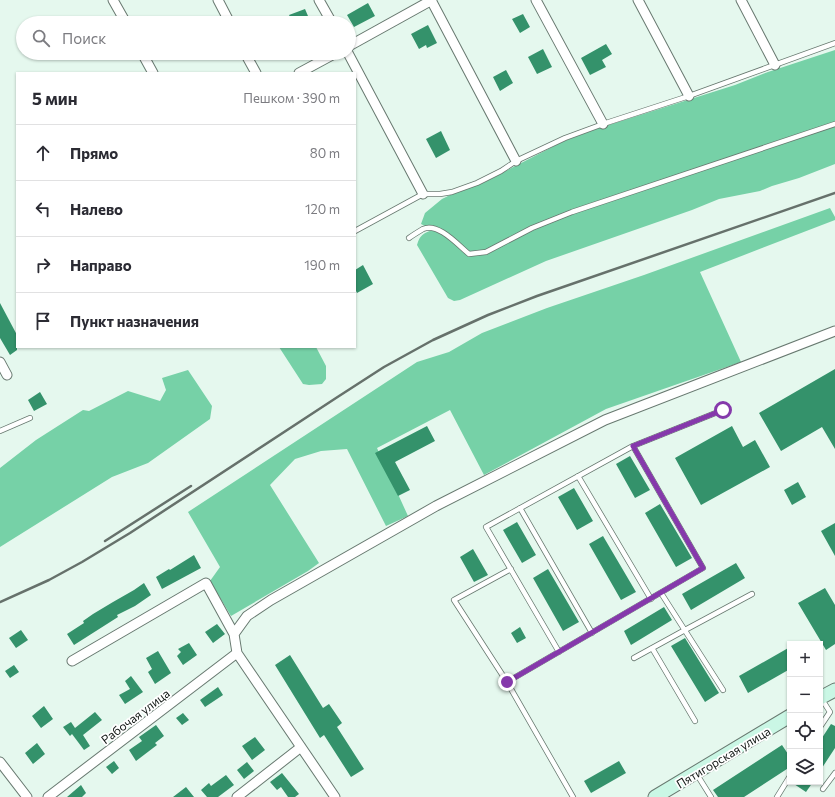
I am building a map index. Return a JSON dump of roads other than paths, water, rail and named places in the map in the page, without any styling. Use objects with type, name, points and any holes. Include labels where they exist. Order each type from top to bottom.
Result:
[{"type":"main road","points":[[823,696],[835,690]]},
{"type":"main road","name":"Пятигорская улица","points":[[655,797],[787,718]]},
{"type":"street","points":[[113,0],[122,16]]},
{"type":"street","points":[[218,0],[226,16]]},
{"type":"street","points":[[320,0],[328,16]]},
{"type":"street","points":[[356,42],[431,0],[516,161]]},
{"type":"street","points":[[536,0],[603,124]]},
{"type":"street","points":[[638,0],[689,96]]},
{"type":"street","points":[[741,0],[775,65]]},
{"type":"street","points":[[146,60],[152,72]]},
{"type":"street","points":[[249,60],[255,72]]},
{"type":"street","points":[[301,72],[323,60]]},
{"type":"street","points":[[352,60],[422,194]]},
{"type":"street","points":[[234,634],[247,616],[271,600],[436,506],[605,420],[835,331]]},
{"type":"street","points":[[0,362],[8,375]]},
{"type":"street","points":[[72,661],[206,583],[234,634],[237,653],[335,797]]},
{"type":"street","name":"Рабочая улица","points":[[48,797],[237,653]]},
{"type":"street","points":[[237,797],[301,747]]},
{"type":"street","points":[[0,762],[27,797]]},
{"type":"lane","points":[[356,230],[422,194],[452,192],[477,183],[501,171],[516,161],[565,138],[689,96],[835,43]]},
{"type":"lane","points":[[409,238],[424,228],[433,228],[441,231],[469,254],[486,252],[532,228],[572,212],[835,124]]},
{"type":"lane","points":[[559,652],[486,527],[633,446],[723,410]]},
{"type":"lane","points":[[0,431],[30,418]]},
{"type":"lane","points":[[507,682],[703,568],[633,446]]},
{"type":"lane","points":[[578,476],[651,599]]},
{"type":"lane","points":[[520,508],[592,633]]},
{"type":"lane","points":[[511,569],[454,600],[507,682],[573,797]]},
{"type":"lane","points":[[661,593],[723,690]]},
{"type":"lane","points":[[634,658],[752,594]]},
{"type":"lane","points":[[652,648],[695,720]]},
{"type":"lane","points":[[823,702],[830,712],[823,722]]},
{"type":"lane","points":[[696,773],[711,797]]},
{"type":"lane","points":[[823,789],[835,773]]},
{"type":"lane","points":[[777,797],[787,781]]},
{"type":"railway","points":[[0,602],[49,580],[130,533],[384,367],[433,340],[488,315],[537,296],[835,193]]},
{"type":"railway","points":[[105,541],[191,486]]}]
